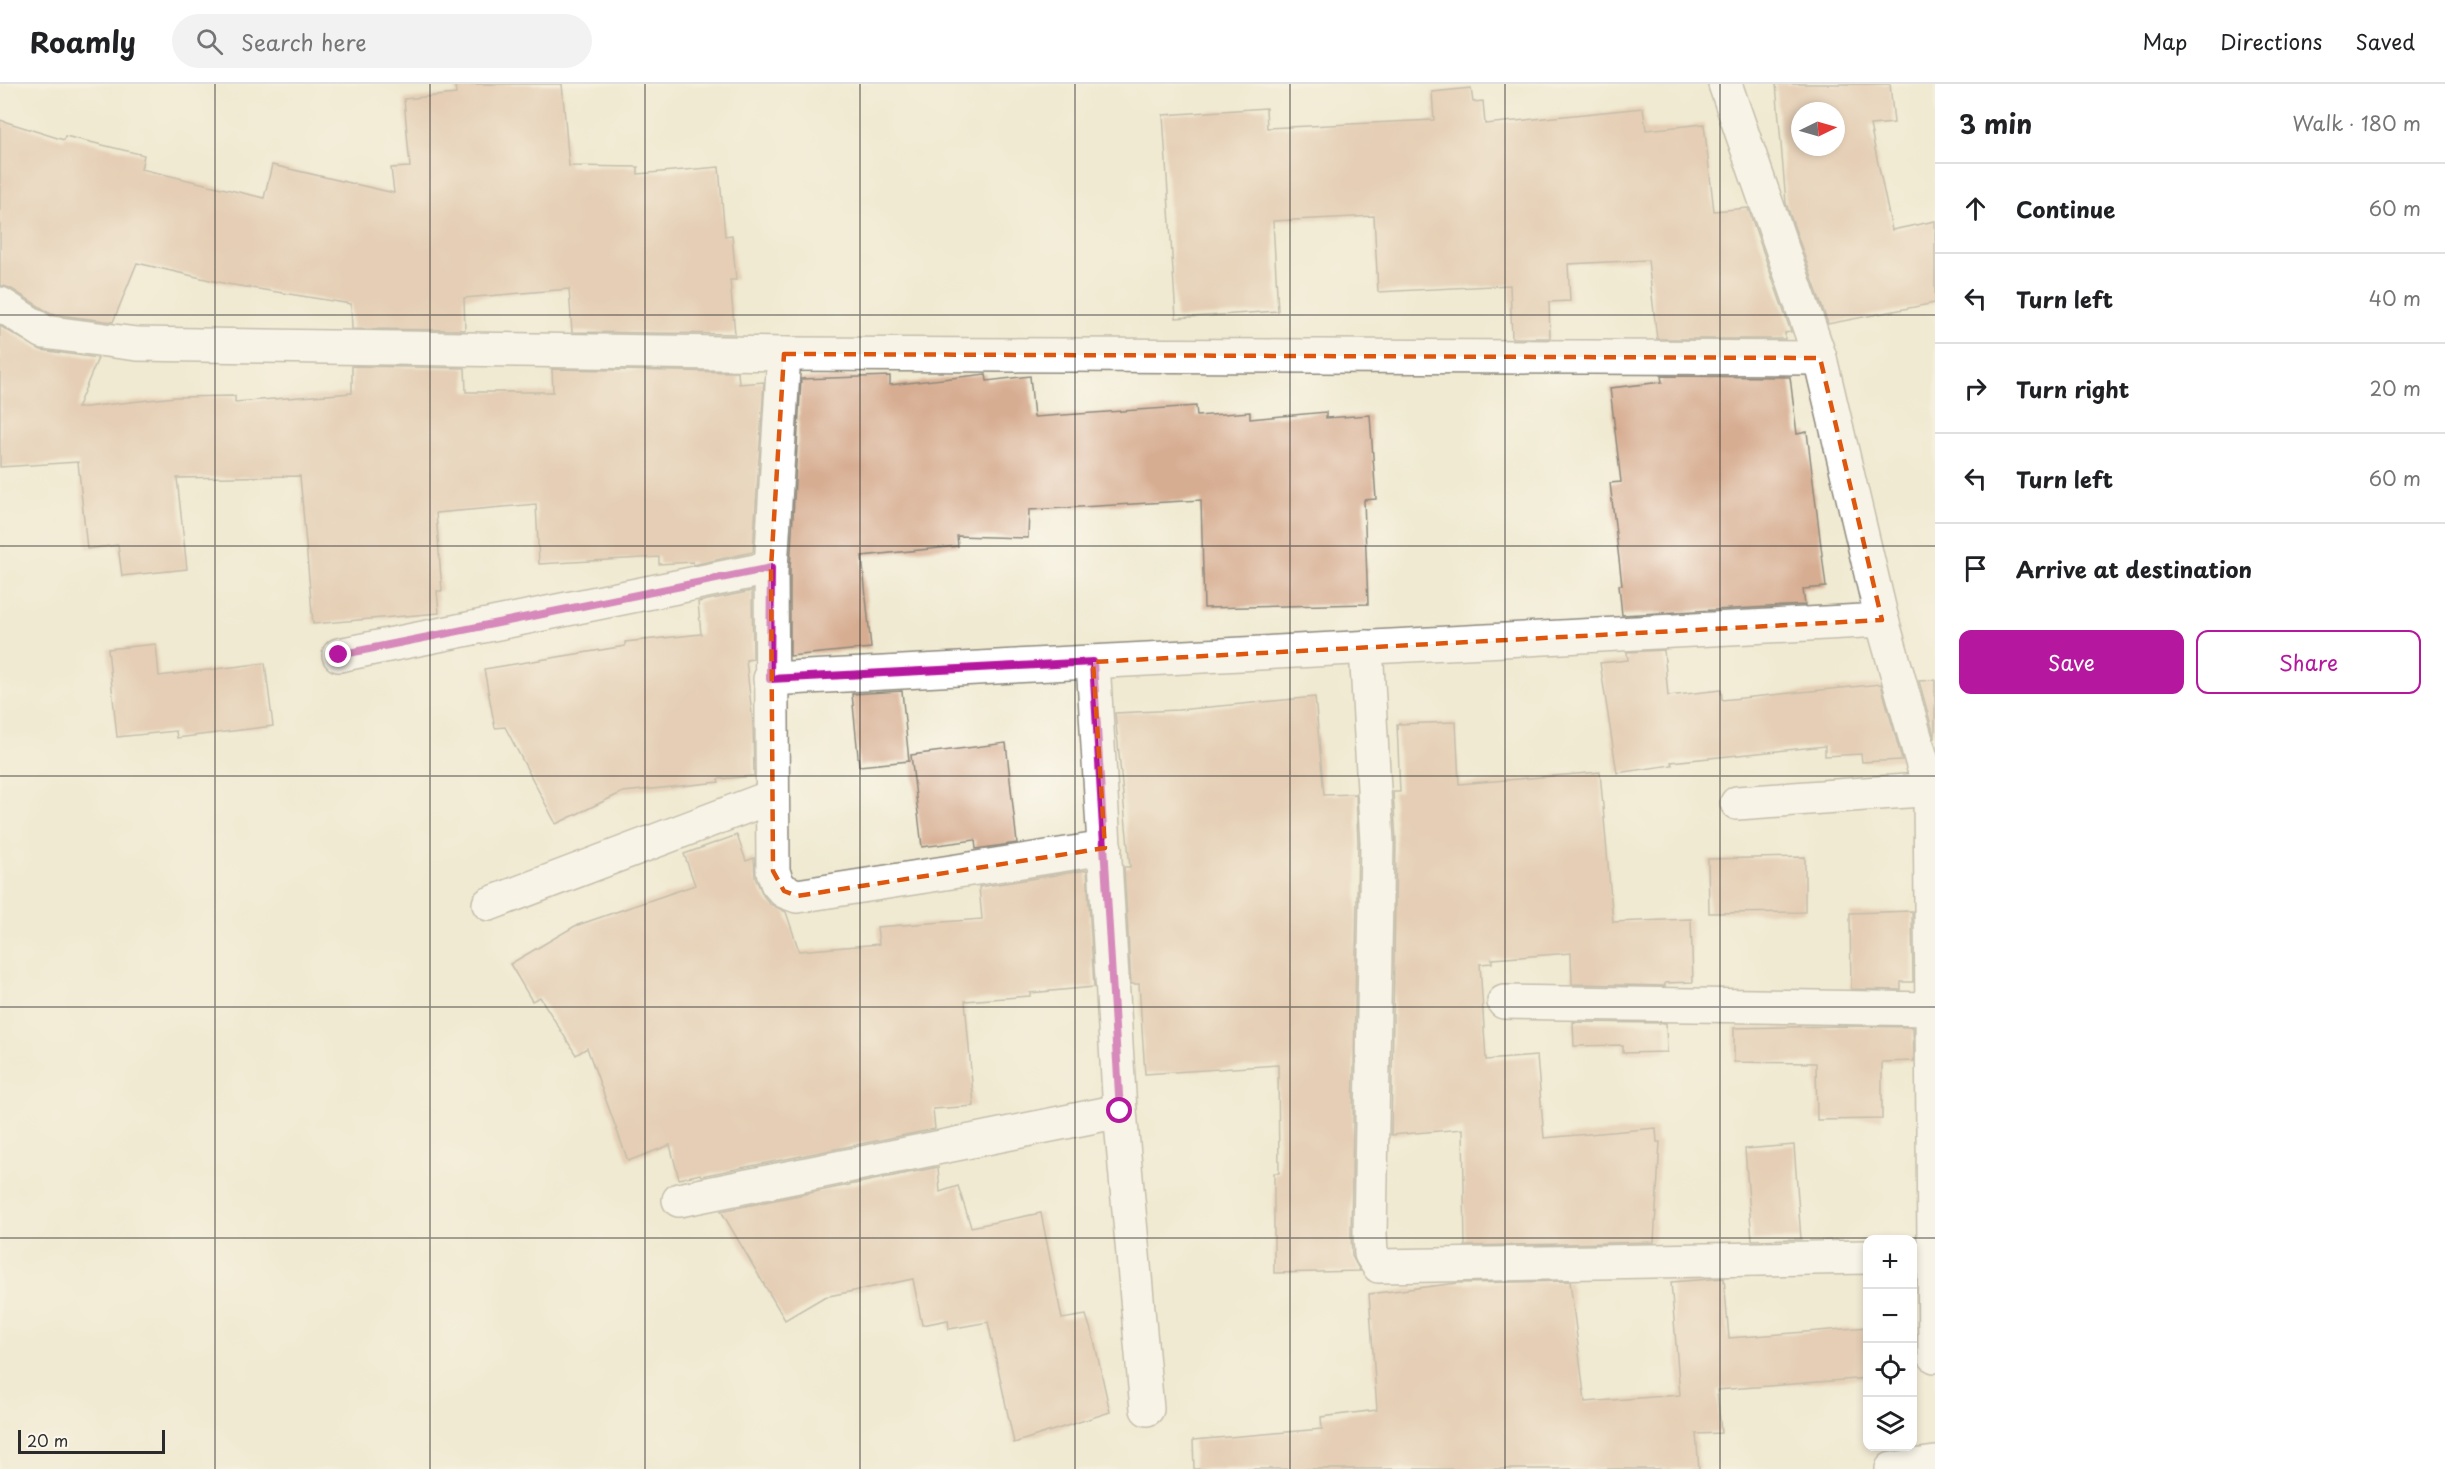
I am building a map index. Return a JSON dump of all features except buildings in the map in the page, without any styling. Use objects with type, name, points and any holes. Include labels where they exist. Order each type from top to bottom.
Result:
[{"type":"street","points":[[1725,84],[1820,358],[1882,620],[1932,789],[1935,1356]]},
{"type":"street","points":[[0,304],[44,332],[137,344],[784,354],[1820,358]]},
{"type":"street","points":[[784,354],[771,568],[771,797],[773,871],[777,883],[784,891],[797,896],[1105,848]]},
{"type":"street","points":[[339,655],[771,568]]},
{"type":"street","points":[[770,679],[1882,620]]},
{"type":"street","points":[[1366,647],[1377,842],[1370,1234],[1371,1254],[1379,1266],[1863,1257]]},
{"type":"street","points":[[1093,662],[1120,1111],[1147,1409]]},
{"type":"street","points":[[1737,803],[1932,789]]},
{"type":"street","points":[[489,904],[771,797]]},
{"type":"street","points":[[1504,1002],[1933,1009]]},
{"type":"street","points":[[679,1200],[1120,1111]]},
{"type":"street","points":[[1917,1256],[1935,1256]]},
{"type":"street","points":[[1892,1469],[1935,1463]]},
{"type":"highlighted area","points":[[784,354],[1820,358],[1882,620],[1093,662],[1105,848],[797,896],[784,891],[773,871],[771,568]]},
{"type":"route","points":[[339,655],[771,568],[770,679],[1093,662],[1120,1111]]}]
